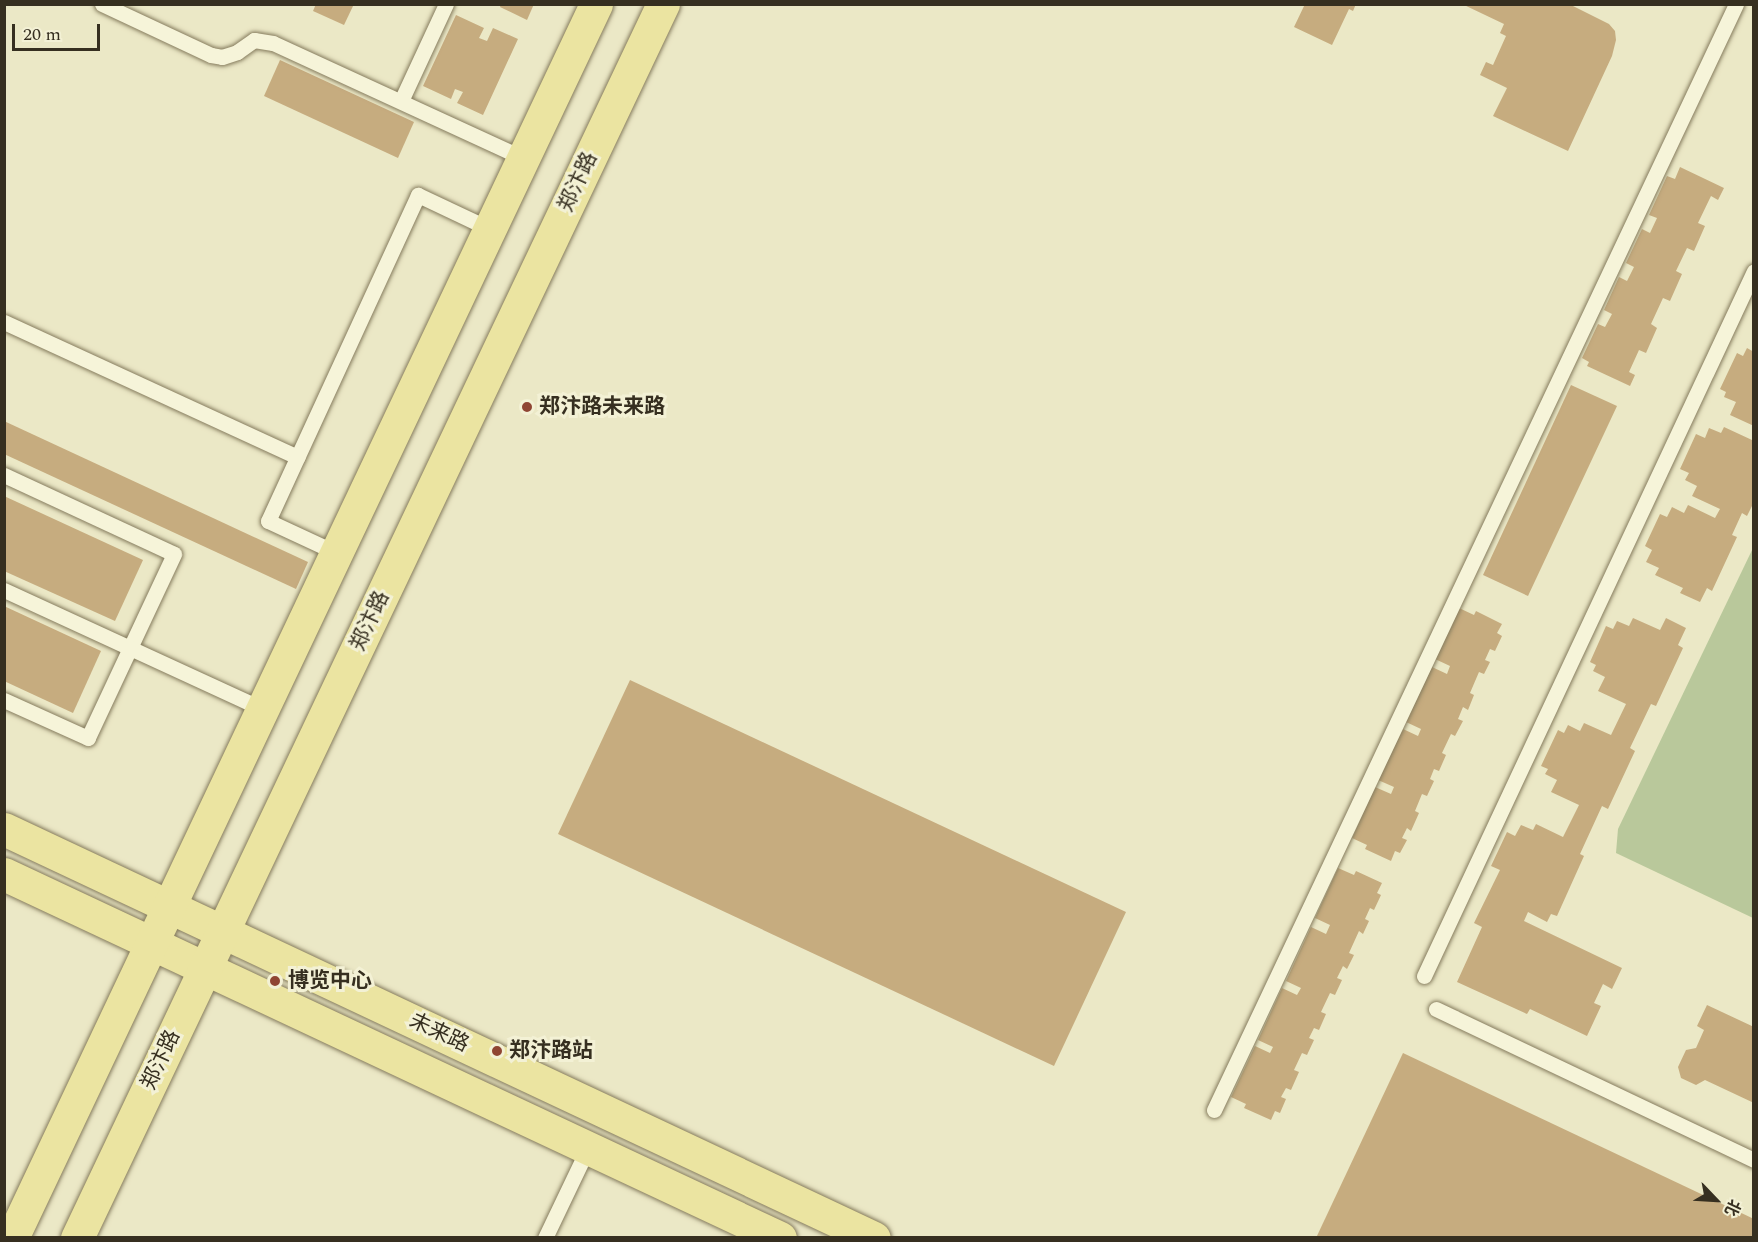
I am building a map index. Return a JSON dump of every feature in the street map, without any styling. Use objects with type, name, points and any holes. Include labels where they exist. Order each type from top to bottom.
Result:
[{"type":"main road","points":[[12,1238],[596,4]]},
{"type":"main road","name":"郑汴路","points":[[77,1238],[663,4]]},
{"type":"main road","name":"未来路","points":[[4,829],[874,1238]]},
{"type":"main road","name":"未来路","points":[[4,874],[780,1238]]},
{"type":"lane","points":[[102,4],[211,56],[222,57],[237,52],[254,40],[273,43],[523,158]]},
{"type":"lane","points":[[401,101],[446,4]]},
{"type":"lane","points":[[1214,1110],[1736,4]]},
{"type":"lane","points":[[337,553],[268,521],[418,195],[490,229]]},
{"type":"lane","points":[[1424,976],[1754,271]]},
{"type":"lane","points":[[4,322],[297,457]]},
{"type":"lane","points":[[4,475],[174,554],[88,738],[4,700]]},
{"type":"lane","points":[[4,590],[262,709]]},
{"type":"lane","points":[[1436,1009],[1754,1160]]},
{"type":"lane","points":[[545,1238],[588,1148]]},
{"type":"green space","points":[[1753,548],[1753,918],[1616,853],[1618,829]]},
{"type":"building","points":[[316,4],[354,4],[344,25],[313,11]]},
{"type":"building","points":[[501,4],[534,4],[527,20],[500,7]]},
{"type":"building","points":[[1305,4],[1356,4],[1353,11],[1349,9],[1332,45],[1294,27]]},
{"type":"building","points":[[1462,4],[1569,4],[1609,24],[1615,31],[1616,40],[1612,56],[1568,151],[1493,116],[1507,88],[1480,75],[1486,62],[1493,65],[1506,36],[1500,33],[1504,24]]},
{"type":"building","points":[[456,15],[484,28],[479,38],[487,41],[493,28],[518,39],[483,115],[457,103],[463,92],[455,89],[451,99],[423,86]]},
{"type":"building","points":[[280,60],[414,122],[398,158],[264,96]]},
{"type":"building","points":[[1680,167],[1724,188],[1718,200],[1711,196],[1698,223],[1705,226],[1694,251],[1687,248],[1676,271],[1682,274],[1670,301],[1663,298],[1651,324],[1657,328],[1646,353],[1639,350],[1629,372],[1635,375],[1630,386],[1587,366],[1589,362],[1582,358],[1598,324],[1605,327],[1612,314],[1604,310],[1619,277],[1627,281],[1634,267],[1626,263],[1642,229],[1650,233],[1657,218],[1649,215],[1667,176],[1675,179]]},
{"type":"building","points":[[1747,348],[1754,352],[1754,426],[1730,415],[1736,402],[1724,397],[1726,392],[1720,389],[1737,353],[1743,356]]},
{"type":"building","points":[[1571,385],[1617,406],[1528,596],[1483,575]]},
{"type":"building","points":[[4,421],[308,562],[296,589],[4,454]]},
{"type":"building","points":[[1724,427],[1752,440],[1754,436],[1754,502],[1747,516],[1742,513],[1732,535],[1737,537],[1712,591],[1707,588],[1700,602],[1680,593],[1683,588],[1655,575],[1659,568],[1646,562],[1652,550],[1645,546],[1660,514],[1667,517],[1672,507],[1684,513],[1688,505],[1715,518],[1720,509],[1692,496],[1697,486],[1685,480],[1689,473],[1680,469],[1696,434],[1705,438],[1709,428],[1721,433]]},
{"type":"building","points":[[4,496],[143,560],[115,621],[4,571]]},
{"type":"building","points":[[4,606],[101,651],[73,713],[4,681]]},
{"type":"building","points":[[1459,608],[1474,615],[1476,611],[1502,624],[1497,633],[1502,636],[1495,651],[1490,649],[1485,660],[1490,662],[1484,674],[1479,672],[1470,693],[1474,695],[1468,710],[1463,707],[1458,719],[1463,721],[1455,736],[1451,734],[1442,753],[1446,755],[1439,771],[1434,769],[1430,779],[1434,781],[1427,796],[1422,794],[1415,811],[1419,813],[1411,831],[1407,828],[1402,838],[1407,840],[1400,853],[1395,851],[1391,861],[1365,849],[1367,845],[1352,838],[1375,787],[1391,794],[1394,787],[1378,780],[1403,729],[1418,736],[1421,729],[1406,722],[1432,667],[1447,674],[1450,666],[1435,659]]},
{"type":"building","points":[[1633,618],[1660,630],[1666,618],[1686,628],[1678,645],[1683,648],[1656,706],[1651,704],[1630,748],[1635,751],[1608,809],[1602,806],[1580,854],[1584,856],[1557,916],[1551,914],[1547,922],[1528,912],[1524,921],[1622,968],[1612,989],[1603,984],[1594,1003],[1601,1006],[1587,1036],[1530,1009],[1527,1014],[1457,982],[1482,927],[1474,923],[1500,870],[1491,866],[1507,832],[1515,836],[1521,825],[1533,830],[1536,824],[1563,837],[1579,805],[1551,792],[1557,780],[1545,774],[1548,769],[1541,766],[1558,730],[1564,733],[1568,725],[1580,731],[1584,723],[1611,735],[1626,704],[1598,691],[1605,677],[1593,671],[1596,665],[1590,662],[1606,626],[1613,629],[1617,621],[1629,626]]},
{"type":"building","points":[[630,680],[1126,912],[1054,1066],[558,834]]},
{"type":"building","points":[[1338,868],[1354,875],[1356,871],[1382,883],[1377,893],[1381,895],[1374,910],[1370,908],[1365,919],[1369,921],[1363,934],[1359,931],[1349,953],[1354,955],[1347,969],[1343,966],[1337,978],[1342,980],[1335,995],[1330,993],[1321,1012],[1326,1014],[1319,1030],[1314,1028],[1309,1038],[1314,1040],[1307,1055],[1302,1053],[1294,1070],[1299,1072],[1291,1090],[1286,1088],[1281,1097],[1286,1099],[1280,1113],[1275,1111],[1271,1120],[1244,1108],[1246,1104],[1231,1097],[1255,1046],[1270,1053],[1273,1047],[1258,1040],[1282,988],[1297,995],[1301,988],[1286,981],[1311,927],[1326,934],[1330,925],[1315,918]]},
{"type":"building","points":[[1707,1005],[1754,1027],[1754,1103],[1705,1080],[1696,1085],[1681,1078],[1678,1067],[1686,1050],[1696,1048],[1704,1030],[1697,1026]]},
{"type":"building","points":[[1403,1053],[1754,1219],[1754,1238],[1316,1238]]},
{"type":"place","name":"郑汴路未来路","points":[[527,407]]},
{"type":"place","name":"博览中心","points":[[275,981]]},
{"type":"place","name":"郑汴路站","points":[[497,1051]]}]
